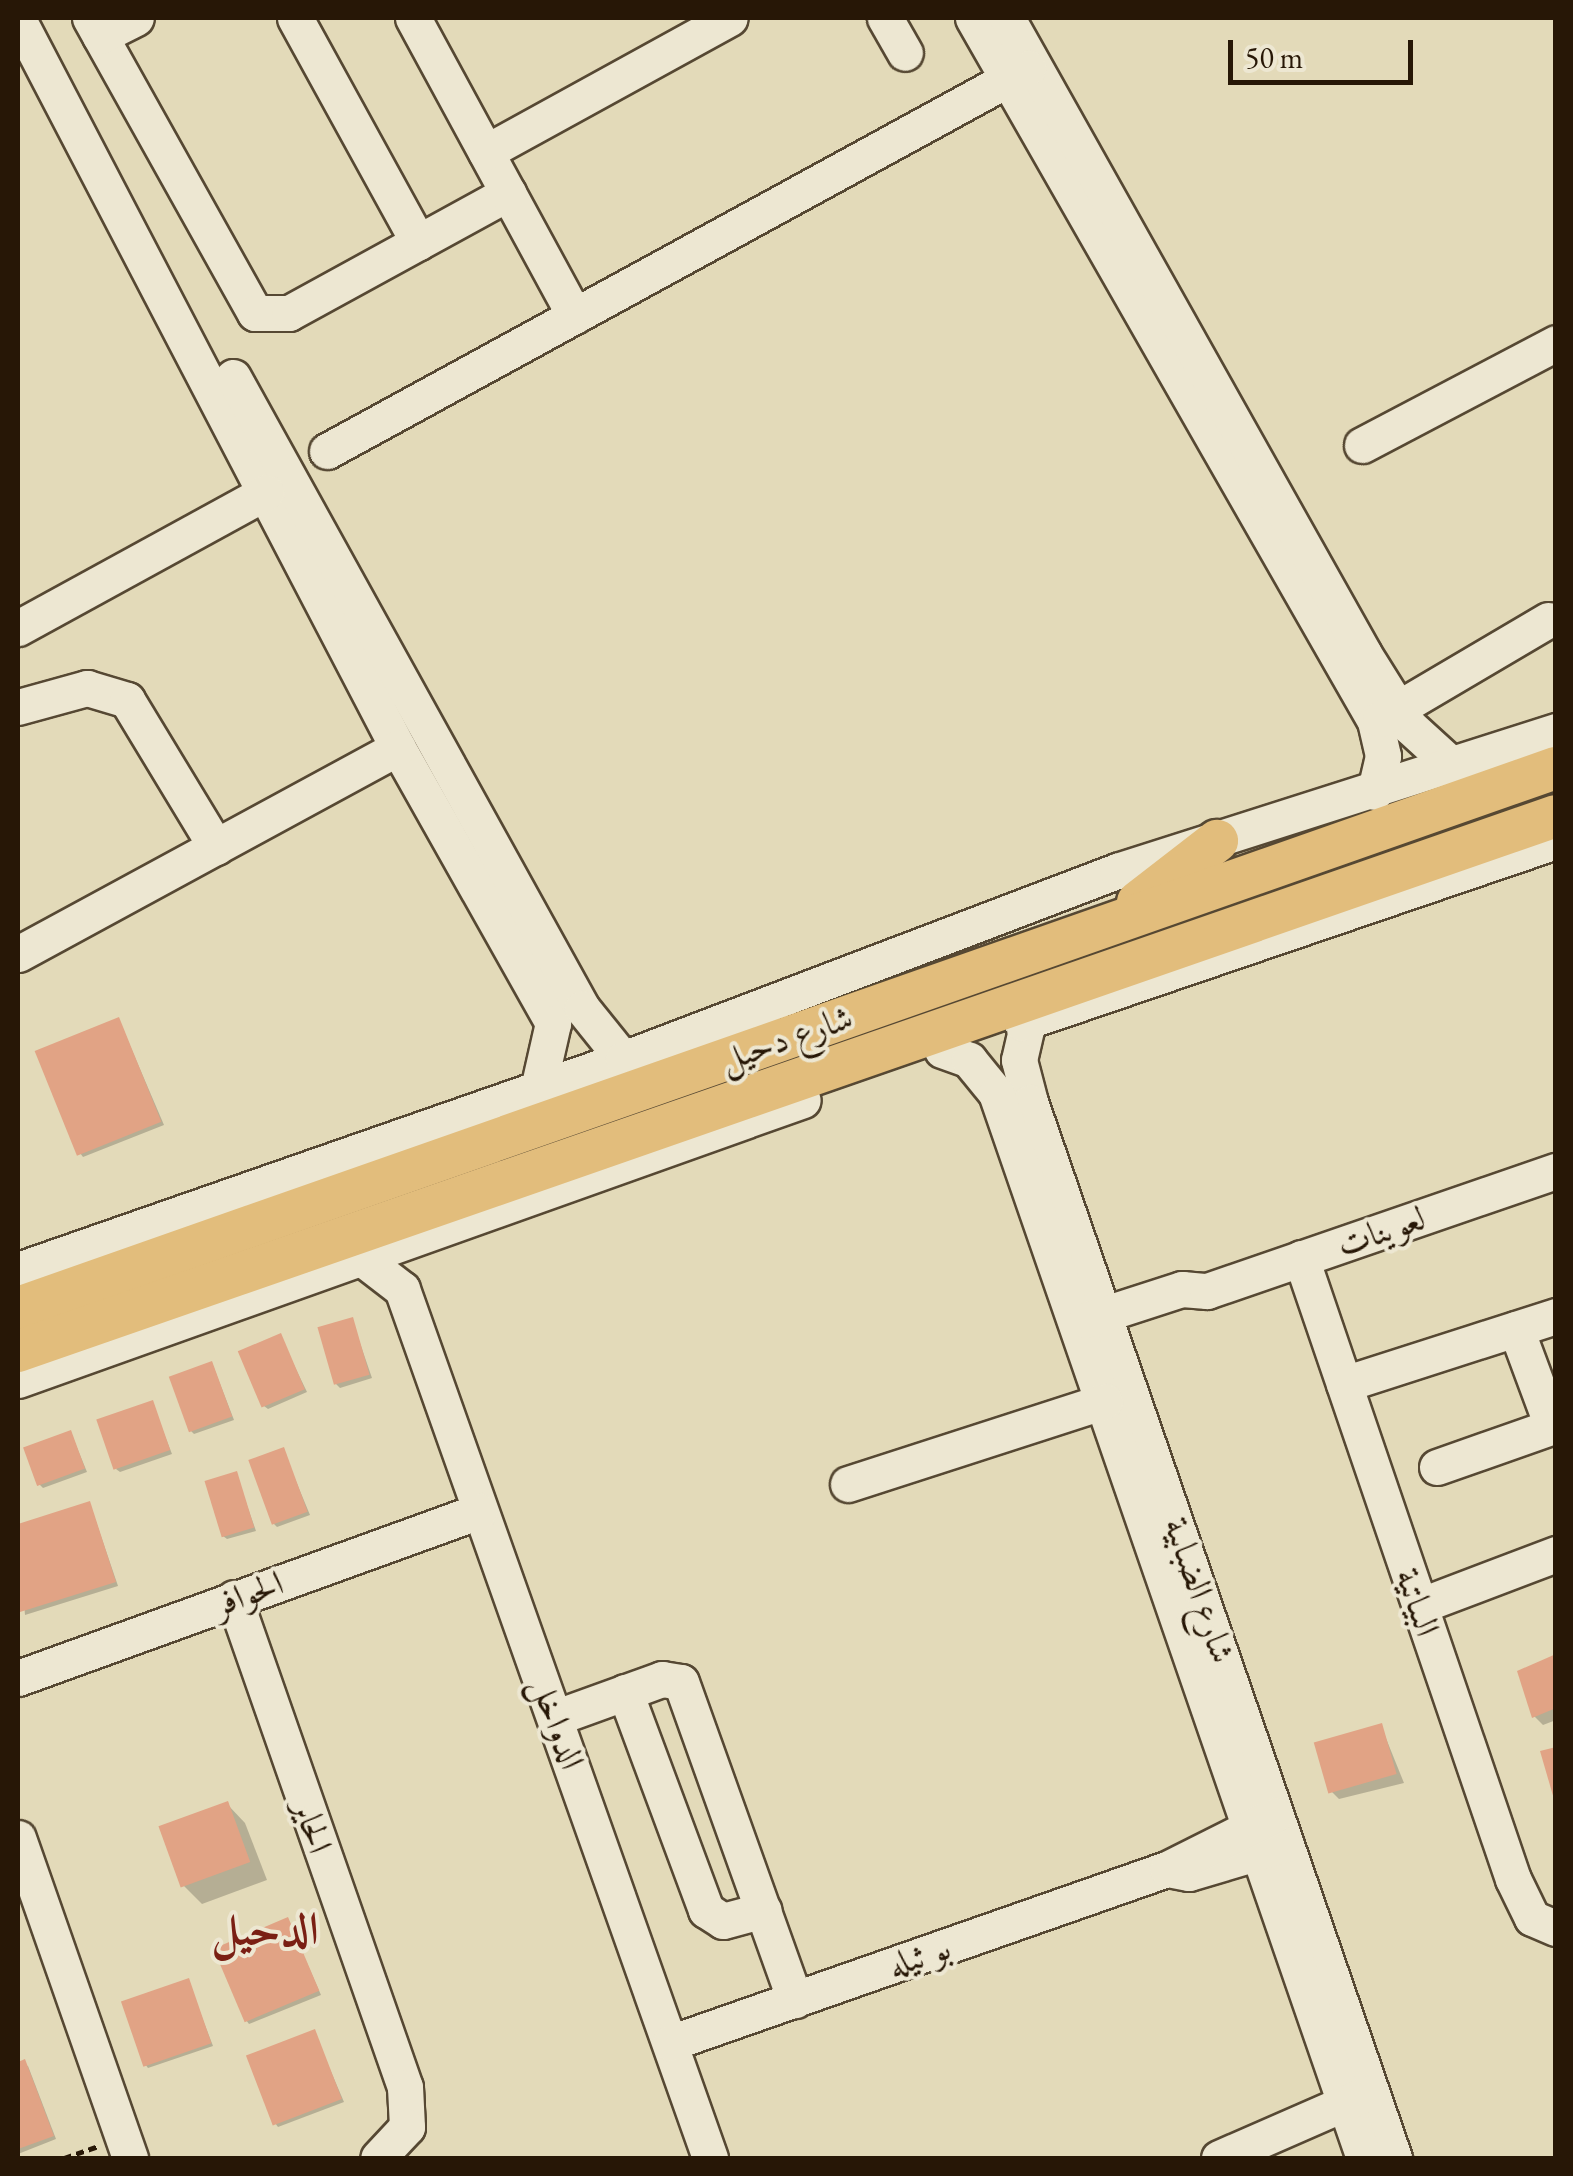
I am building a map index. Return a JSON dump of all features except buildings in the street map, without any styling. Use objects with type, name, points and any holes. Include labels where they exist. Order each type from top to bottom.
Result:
[{"type":"main road","name":"شارع دحيل","points":[[18,1308],[1556,768]]},
{"type":"main road","name":"شارع دحيل","points":[[18,1352],[343,1253],[524,1169],[1168,953],[1556,816]]},
{"type":"main road","points":[[1110,924],[1217,841]]},
{"type":"main road","points":[[1124,992],[1168,953]]},
{"type":"main road","points":[[444,1230],[524,1169]]},
{"type":"main road","points":[[18,1364],[120,1345]]},
{"type":"street","points":[[34,18],[568,1016]]},
{"type":"street","points":[[136,18],[95,27],[255,313],[289,313],[508,193]]},
{"type":"street","points":[[295,18],[418,242]]},
{"type":"street","points":[[413,18],[576,316]]},
{"type":"street","points":[[486,152],[730,18]]},
{"type":"street","points":[[885,18],[905,53]]},
{"type":"street","points":[[973,18],[1020,72],[1386,716],[1453,766]]},
{"type":"street","points":[[1008,18],[1020,72]]},
{"type":"street","points":[[18,19],[398,748],[568,1016],[623,1059]]},
{"type":"street","points":[[327,451],[1020,72]]},
{"type":"street","points":[[1362,445],[1556,343]]},
{"type":"street","points":[[18,628],[266,492]]},
{"type":"street","points":[[1386,716],[1548,620]]},
{"type":"street","points":[[18,707],[86,688],[126,700],[216,847]]},
{"type":"street","points":[[1375,792],[1386,716]]},
{"type":"street","name":"شارع دحيل","points":[[18,1270],[623,1059],[1067,888],[1556,732]]},
{"type":"street","points":[[18,954],[398,748]]},
{"type":"street","name":"شارع دحيل","points":[[18,1380],[120,1345],[343,1253],[444,1230],[942,1050],[1124,992],[1556,841]]},
{"type":"street","points":[[538,1089],[568,1016]]},
{"type":"street","name":"شارع الضبابية","points":[[1028,1020],[1022,1073],[1096,1330],[1271,1833],[1365,2120],[1394,2158]]},
{"type":"street","name":"شارع الضبابية","points":[[942,1050],[969,1060],[996,1094],[1096,1330],[1104,1401],[1271,1833]]},
{"type":"street","name":"لعوينات","points":[[1096,1330],[1556,1171]]},
{"type":"street","points":[[343,1253],[402,1290],[444,1230]]},
{"type":"street","name":"البياتية","points":[[1301,1258],[1524,1905],[1556,1928]]},
{"type":"street","name":"الدواخل","points":[[402,1290],[557,1717],[710,2158]]},
{"type":"street","points":[[1346,1390],[1556,1316]]},
{"type":"street","points":[[1437,1467],[1554,1426],[1516,1329]]},
{"type":"street","points":[[848,1484],[1104,1401]]},
{"type":"street","name":"الحوافر","points":[[18,1678],[480,1511]]},
{"type":"street","points":[[1419,1606],[1556,1554]]},
{"type":"street","name":"الحاير","points":[[234,1598],[405,2088],[408,2128],[378,2158]]},
{"type":"street","points":[[557,1717],[669,1678],[686,1688],[794,2000]]},
{"type":"street","points":[[626,1692],[706,1910],[724,1921],[764,1910]]},
{"type":"street","name":"بو ثيله","points":[[670,2043],[1271,1833]]},
{"type":"street","points":[[18,1838],[130,2158]]},
{"type":"street","points":[[1227,2156],[1365,2120]]},
{"type":"district","name":"الدحيل","points":[[265,1929]]}]
